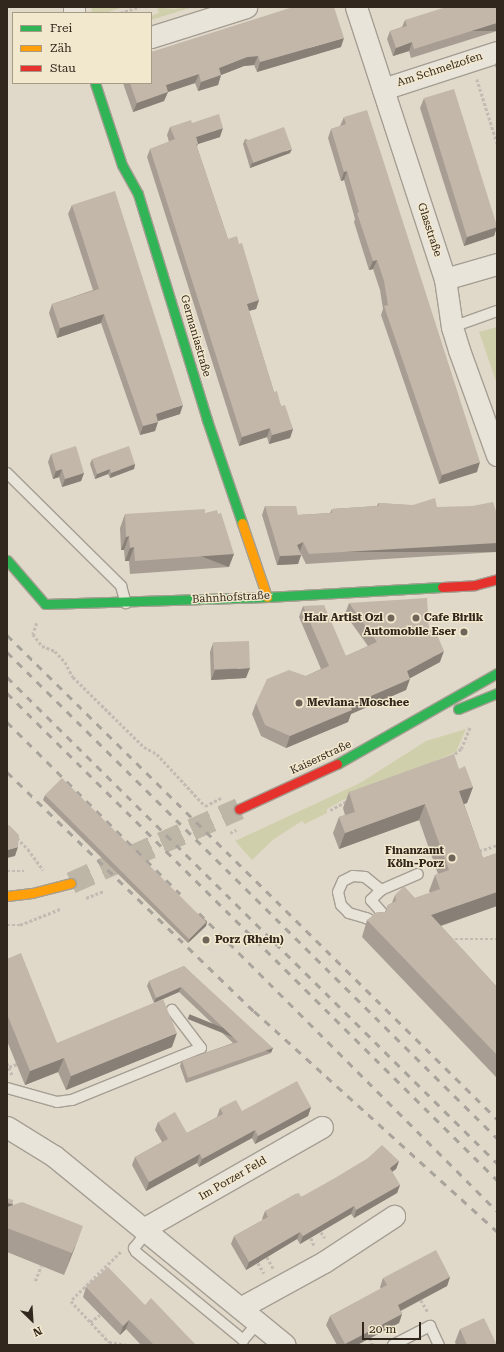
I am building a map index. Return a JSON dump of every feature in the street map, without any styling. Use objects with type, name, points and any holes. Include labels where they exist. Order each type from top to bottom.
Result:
[{"type":"street","points":[[152,37],[246,7]]},
{"type":"street","name":"Glasstraße","points":[[356,7],[445,279],[452,327],[497,455]]},
{"type":"street","name":"Am Schmelzofen","points":[[383,89],[497,52]]},
{"type":"street","name":"Germaniastraße","points":[[95,84],[122,165],[143,209],[207,420],[267,597]]},
{"type":"street","points":[[445,279],[497,264]]},
{"type":"street","name":"Bahnhofstraße","points":[[7,560],[45,604],[126,603],[267,597],[475,585],[497,578]]},
{"type":"street","name":"Bahnhofstraße","points":[[475,585],[497,592]]},
{"type":"street","name":"Kaiserstraße","points":[[238,809],[355,756],[497,673]]},
{"type":"street","name":"Kaiserstraße","points":[[411,724],[447,713],[497,693]]},
{"type":"street","points":[[7,896],[32,893],[71,883]]},
{"type":"street","points":[[7,1127],[54,1156],[258,1323],[276,1342]]},
{"type":"street","name":"Im Porzer Feld","points":[[145,1231],[322,1127]]},
{"type":"street","points":[[240,1308],[335,1255],[394,1216]]},
{"type":"lane","points":[[452,327],[497,311]]},
{"type":"lane","points":[[7,473],[121,586],[126,603]]},
{"type":"lane","points":[[384,915],[371,900],[381,890],[418,874]]},
{"type":"lane","points":[[376,923],[366,918],[349,913],[341,905],[338,892],[343,881],[353,876],[365,878],[381,890]]},
{"type":"lane","points":[[7,1088],[57,1102],[72,1100],[201,1048],[172,1010]]},
{"type":"lane","points":[[145,1231],[134,1248],[136,1252],[243,1340],[258,1323]]},
{"type":"lane","points":[[393,1345],[430,1326],[439,1345]]},
{"type":"path","points":[[123,12],[139,7]]},
{"type":"path","points":[[471,60],[497,143]]},
{"type":"path","points":[[32,634],[42,646],[55,651],[65,662],[73,677],[144,747],[157,754],[205,806]]},
{"type":"path","points":[[444,760],[457,754],[473,721]]},
{"type":"path","points":[[330,810],[351,800]]},
{"type":"path","points":[[12,833],[28,849],[44,872]]},
{"type":"path","points":[[479,851],[497,844]]},
{"type":"path","points":[[444,938],[497,939]]},
{"type":"path","points":[[9,1067],[17,1064]]},
{"type":"path","points":[[128,1345],[109,1342],[71,1301],[145,1231]]},
{"type":"path","points":[[35,1281],[41,1266]]},
{"type":"path","points":[[90,1322],[100,1315]]},
{"type":"path","points":[[370,1338],[373,1345]]},
{"type":"green space","points":[[92,7],[123,7],[108,12],[91,12]]},
{"type":"green space","points":[[157,7],[173,9],[193,7],[152,20],[152,16],[159,13]]},
{"type":"green space","points":[[497,327],[497,384],[479,332]]},
{"type":"green space","points":[[466,729],[456,752],[343,800],[327,809],[327,813],[305,824],[302,821],[274,839],[252,860],[235,841],[360,783],[426,741]]},
{"type":"building","points":[[293,7],[334,7],[344,38],[260,62],[258,56],[247,57],[219,68],[221,75],[201,82],[199,74],[166,85],[168,92],[137,103],[130,84],[152,84],[152,52]]},
{"type":"building","points":[[446,7],[497,7],[497,23],[414,49],[412,42],[396,48],[390,31],[407,26],[405,20]]},
{"type":"building","points":[[454,89],[497,226],[467,237],[424,98]]},
{"type":"building","points":[[367,110],[480,462],[442,475],[384,306],[388,305],[384,281],[377,260],[373,261],[357,213],[359,212],[347,171],[344,172],[331,129],[346,124],[344,117]]},
{"type":"building","points":[[219,114],[223,128],[196,137],[198,144],[196,144],[228,239],[237,236],[239,244],[242,243],[259,300],[247,304],[274,392],[277,391],[281,406],[285,405],[293,429],[272,435],[270,428],[242,437],[150,149],[175,139],[170,127],[191,120],[192,123]]},
{"type":"building","points":[[284,127],[292,149],[253,163],[245,141]]},
{"type":"building","points":[[115,191],[183,405],[156,414],[158,422],[143,426],[104,314],[60,328],[52,304],[99,289],[72,205]]},
{"type":"building","points":[[76,446],[84,473],[65,479],[62,469],[56,471],[51,454]]},
{"type":"building","points":[[129,446],[135,464],[111,473],[110,469],[97,474],[92,459]]},
{"type":"building","points":[[435,498],[437,507],[472,506],[493,502],[497,514],[497,543],[309,554],[303,542],[297,545],[301,555],[280,556],[265,506],[296,506],[298,515],[332,513],[332,509],[379,506],[378,503],[413,505]]},
{"type":"building","points":[[205,509],[205,513],[217,510],[218,514],[221,513],[234,554],[135,561],[134,547],[130,548],[129,536],[126,537],[125,514]]},
{"type":"building","points":[[427,598],[429,630],[435,630],[444,651],[407,671],[410,679],[350,705],[352,710],[290,736],[265,725],[256,703],[267,679],[289,670],[306,676],[329,666],[303,606],[324,605],[346,656],[377,642],[349,603]]},
{"type":"building","points":[[249,641],[250,668],[214,669],[213,642]]},
{"type":"building","points":[[454,754],[459,769],[465,766],[473,787],[459,791],[483,858],[497,853],[497,892],[431,915],[497,987],[497,1055],[367,920],[377,912],[386,912],[388,905],[396,901],[395,895],[404,886],[415,898],[440,889],[435,875],[449,870],[425,804],[345,833],[339,817],[355,812],[349,792]]},
{"type":"building","points":[[62,778],[206,922],[189,939],[45,795]]},
{"type":"building","points":[[9,825],[19,835],[18,847],[7,850],[7,826]]},
{"type":"building","points":[[21,953],[57,1043],[163,999],[177,1033],[71,1076],[64,1058],[30,1071],[7,1014],[7,959]]},
{"type":"building","points":[[184,966],[273,1048],[188,1078],[182,1061],[238,1042],[181,987],[156,998],[149,981]]},
{"type":"building","points":[[297,1081],[311,1107],[258,1136],[255,1130],[202,1159],[200,1154],[149,1182],[135,1157],[168,1139],[158,1122],[175,1112],[187,1133],[223,1114],[220,1108],[236,1100],[242,1111]]},
{"type":"building","points":[[382,1145],[399,1161],[390,1168],[400,1185],[356,1210],[354,1206],[303,1236],[300,1232],[249,1262],[234,1236],[268,1217],[265,1211],[295,1194],[299,1193],[301,1197],[335,1178],[368,1158]]},
{"type":"building","points":[[7,1198],[13,1200],[13,1204],[7,1203]]},
{"type":"building","points":[[22,1202],[83,1226],[72,1253],[7,1228],[7,1207]]},
{"type":"building","points":[[436,1250],[450,1277],[398,1305],[402,1314],[345,1344],[330,1316],[387,1285],[383,1278]]},
{"type":"building","points":[[108,1267],[145,1305],[151,1298],[196,1345],[154,1345],[129,1320],[123,1326],[86,1287]]},
{"type":"building","points":[[484,1318],[497,1345],[467,1345],[460,1329]]},
{"type":"tunnel","points":[[71,883],[239,809]]},
{"type":"railway","points":[[7,635],[497,1119]]},
{"type":"railway","points":[[7,652],[497,1138]]},
{"type":"railway","points":[[7,677],[497,1163]]},
{"type":"railway","points":[[7,693],[497,1180]]},
{"type":"railway","points":[[7,722],[180,894]]},
{"type":"railway","points":[[7,772],[254,1011],[497,1231]]},
{"type":"railway","points":[[199,913],[497,1211]]},
{"type":"traffic: fast","points":[[95,84],[122,165],[138,194],[207,420],[242,523]]},
{"type":"traffic: fast","points":[[7,560],[45,604],[267,597],[442,587]]},
{"type":"traffic: fast","points":[[337,764],[497,673]]},
{"type":"traffic: fast","points":[[458,709],[497,693]]},
{"type":"traffic: slow","points":[[242,523],[267,597]]},
{"type":"traffic: slow","points":[[7,896],[32,893],[71,883]]},
{"type":"traffic: jam","points":[[442,587],[475,585],[497,579]]},
{"type":"traffic: jam","points":[[239,809],[337,764]]},
{"type":"place","name":"Hair Artist Ozi","points":[[391,618]]},
{"type":"place","name":"Cafe Birlik","points":[[416,618]]},
{"type":"place","name":"Automobile Eser","points":[[464,632]]},
{"type":"place","name":"Mevlana-Moschee","points":[[299,703]]},
{"type":"place","name":"Finanzamt Köln-Porz","points":[[452,858]]},
{"type":"place","name":"Porz (Rhein)","points":[[206,940]]}]
